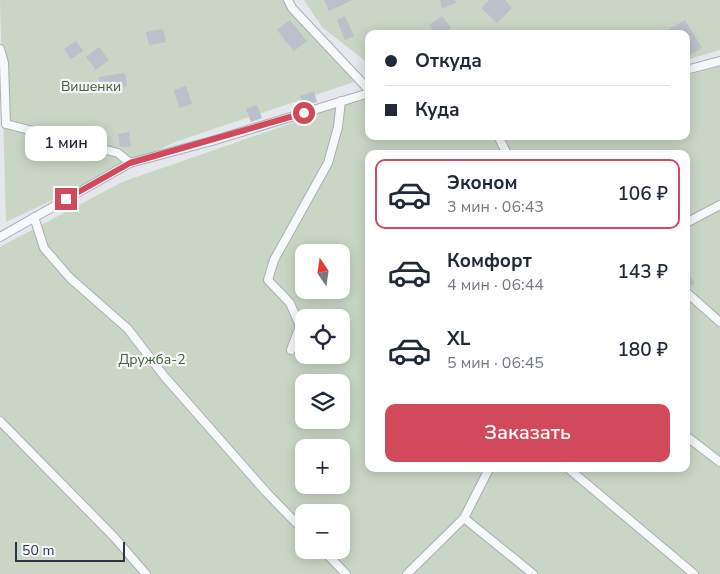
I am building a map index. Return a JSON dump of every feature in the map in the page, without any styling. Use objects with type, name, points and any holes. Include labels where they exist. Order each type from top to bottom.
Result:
[{"type":"lane","points":[[288,0],[292,8],[365,87]]},
{"type":"lane","points":[[0,49],[4,63],[3,111],[6,124],[118,153],[130,163]]},
{"type":"lane","points":[[690,69],[720,62]]},
{"type":"lane","points":[[0,236],[130,163],[212,141],[365,93]]},
{"type":"lane","points":[[291,350],[300,326],[290,303],[268,280],[274,260],[328,163],[338,127],[340,102]]},
{"type":"lane","points":[[690,221],[720,205]]},
{"type":"lane","points":[[34,217],[44,248],[70,278],[128,329],[164,376],[266,492],[295,522]]},
{"type":"lane","points":[[690,296],[720,322]]},
{"type":"lane","points":[[0,421],[114,537],[146,574]]},
{"type":"lane","points":[[690,439],[720,462]]},
{"type":"lane","points":[[407,574],[464,518],[487,472]]},
{"type":"lane","points":[[573,472],[694,574]]},
{"type":"lane","points":[[464,518],[534,574]]},
{"type":"lane","points":[[332,559],[346,574]]},
{"type":"green space","name":"Вишенки","points":[[0,0],[286,0],[360,80],[175,142],[6,222]]},
{"type":"green space","points":[[304,0],[720,0],[720,50],[690,59],[690,30],[365,30],[365,61],[322,27]]},
{"type":"green space","name":"Дружба-2","points":[[720,66],[720,574],[0,574],[0,247],[122,182],[365,98],[365,140],[690,140],[690,75]]},
{"type":"building","points":[[324,0],[353,0],[329,11]]},
{"type":"building","points":[[440,0],[455,0],[456,3],[442,8]]},
{"type":"building","points":[[489,0],[505,0],[512,8],[497,23],[481,8]]},
{"type":"building","points":[[345,16],[354,36],[345,40],[337,20]]},
{"type":"building","points":[[442,16],[451,28],[448,30],[433,30],[429,25]]},
{"type":"building","points":[[290,20],[307,41],[294,51],[277,30]]},
{"type":"building","points":[[685,20],[702,48],[690,55],[690,30],[669,29]]},
{"type":"building","points":[[163,29],[166,42],[149,45],[146,32]]},
{"type":"building","points":[[76,41],[83,51],[71,59],[64,49]]},
{"type":"building","points":[[99,47],[109,60],[96,70],[86,57]]},
{"type":"building","points":[[125,73],[127,86],[101,91],[99,77]]},
{"type":"building","points":[[186,86],[192,104],[179,108],[174,90]]},
{"type":"building","points":[[314,91],[317,102],[303,106],[300,96]]},
{"type":"building","points":[[257,105],[262,118],[251,122],[246,109]]},
{"type":"building","points":[[129,132],[131,146],[120,147],[118,134]]},
{"type":"building","points":[[690,277],[695,282],[690,286]]},
{"type":"route","points":[[66,199],[130,163],[212,141],[304,113]]}]
